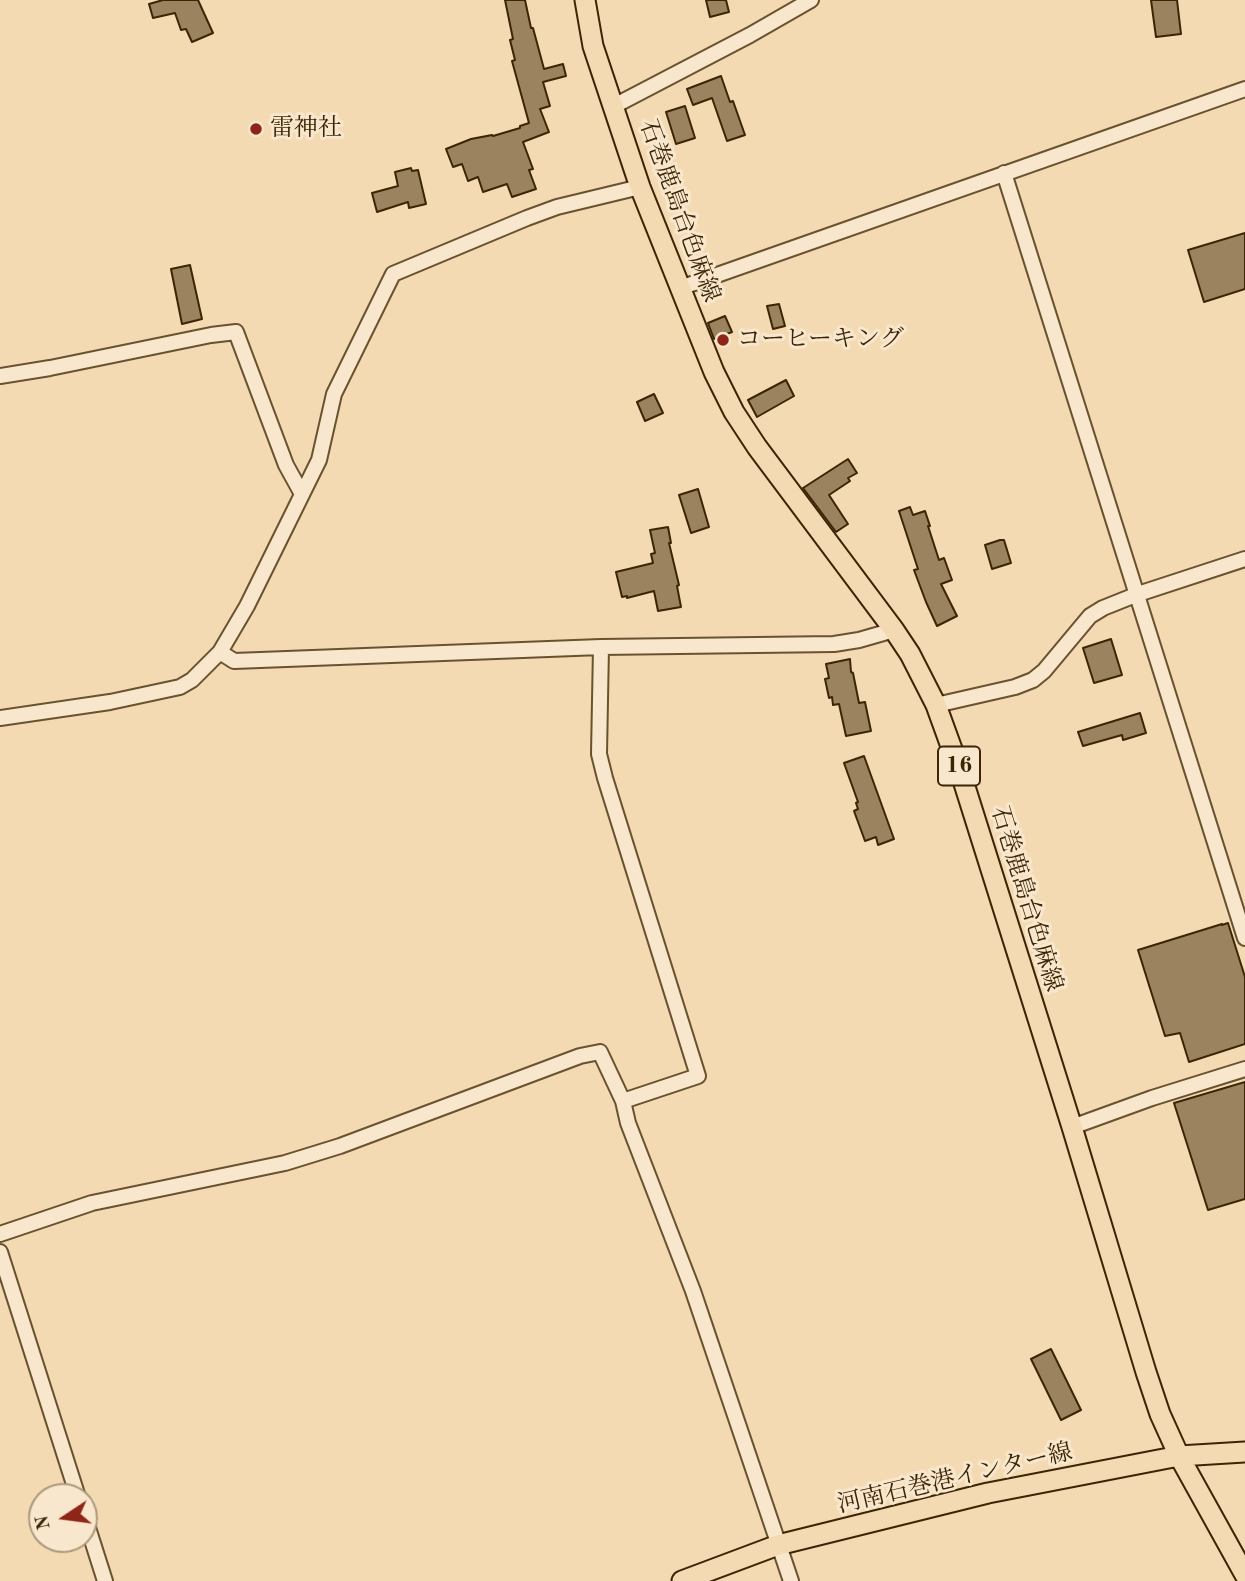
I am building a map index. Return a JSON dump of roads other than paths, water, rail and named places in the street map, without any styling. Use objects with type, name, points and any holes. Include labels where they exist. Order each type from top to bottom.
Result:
[{"type":"main road","name":"石巻鹿島台色麻線","points":[[585,0],[593,46],[640,187],[714,372],[734,412],[757,447],[910,654],[936,705],[961,774],[1160,1414],[1179,1456],[1245,1575]]},
{"type":"main road","name":"河南石巻港インター線","points":[[682,1581],[778,1545],[988,1493],[1179,1456],[1245,1452]]},
{"type":"street","points":[[614,106],[811,0]]},
{"type":"street","points":[[680,288],[1245,89]]},
{"type":"street","points":[[1004,173],[1245,938]]},
{"type":"street","points":[[0,718],[110,702],[180,687],[192,680],[219,652],[247,606],[318,460],[334,394],[393,274],[537,214],[640,187]]},
{"type":"street","points":[[0,376],[236,332],[286,465],[302,494]]},
{"type":"street","points":[[936,705],[1033,680],[1044,671],[1090,616],[1103,608],[1245,559]]},
{"type":"street","points":[[219,652],[234,661],[601,648],[834,645],[894,631]]},
{"type":"street","points":[[601,648],[600,754],[605,778],[698,1076],[623,1101]]},
{"type":"street","points":[[0,1234],[92,1203],[285,1163],[340,1146],[580,1056],[600,1052],[623,1101],[628,1123],[693,1291],[791,1581]]},
{"type":"street","points":[[1072,1127],[1245,1069]]},
{"type":"street","points":[[0,1252],[74,1483]]},
{"type":"street","points":[[96,1553],[105,1581]]},
{"type":"place","name":"雷神社","points":[[256,129]]},
{"type":"place","name":"コーヒーキング","points":[[723,340]]}]
